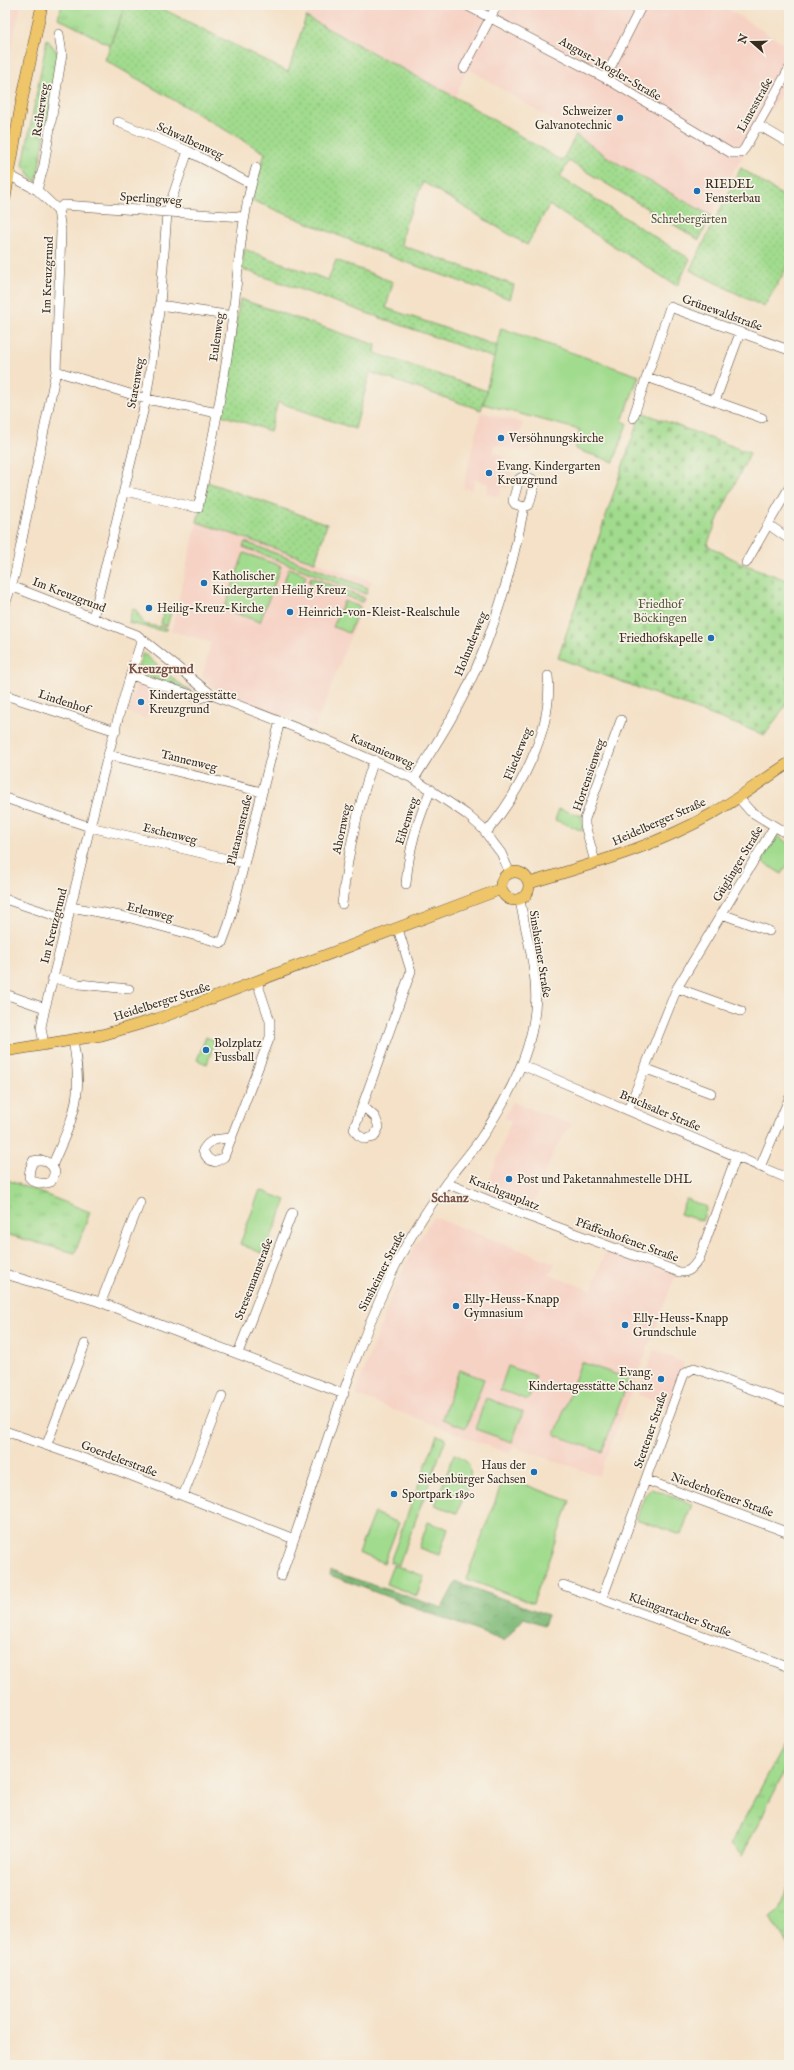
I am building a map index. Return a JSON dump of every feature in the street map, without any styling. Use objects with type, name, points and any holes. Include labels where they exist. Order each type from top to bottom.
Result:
[{"type":"main road","points":[[5,159],[34,5]]},
{"type":"main road","points":[[5,198],[7,173],[42,5]]},
{"type":"main road","name":"Heidelberger Straße","points":[[530,883],[617,856],[680,830],[710,815],[789,763]]},
{"type":"main road","points":[[510,873],[522,874],[530,883],[530,890],[526,897],[520,900],[512,901],[505,896],[501,889],[501,883],[504,877],[510,873]]},
{"type":"main road","name":"Heidelberger Straße","points":[[5,1051],[102,1035],[157,1019],[501,889]]},
{"type":"street","name":"August-Mogler-Straße","points":[[466,5],[605,78],[731,153],[741,153]]},
{"type":"street","points":[[464,68],[497,5]]},
{"type":"street","points":[[605,78],[642,5]]},
{"type":"street","name":"Reiherweg","points":[[37,190],[44,165],[62,54],[59,34]]},
{"type":"street","name":"Limesstraße","points":[[741,153],[789,69]]},
{"type":"street","name":"Schwalbenweg","points":[[118,122],[188,151],[251,184]]},
{"type":"street","points":[[758,125],[789,143]]},
{"type":"street","name":"Starenweg","points":[[94,618],[146,399],[160,304],[167,213],[188,151]]},
{"type":"street","name":"Eulenweg","points":[[125,491],[198,508],[218,413],[233,316],[244,216],[256,168]]},
{"type":"street","points":[[7,173],[37,190],[58,210]]},
{"type":"street","name":"Sperlingweg","points":[[58,210],[63,205],[167,213],[244,216]]},
{"type":"street","name":"Im Kreuzgrund","points":[[44,1045],[41,1027],[45,1008],[109,754],[142,639],[118,626],[12,586],[56,371],[61,232],[58,210]]},
{"type":"street","points":[[160,304],[233,316]]},
{"type":"street","name":"Grünewaldstraße","points":[[647,377],[670,307],[789,350]]},
{"type":"street","points":[[715,401],[740,333]]},
{"type":"street","points":[[56,371],[146,399],[218,413]]},
{"type":"street","points":[[632,418],[647,377],[762,418]]},
{"type":"street","points":[[746,563],[789,488]]},
{"type":"street","name":"Holunderweg","points":[[414,779],[458,706],[488,638],[513,560],[524,507]]},
{"type":"street","points":[[769,525],[789,539]]},
{"type":"street","points":[[5,606],[12,586]]},
{"type":"street","name":"Kastanienweg","points":[[142,639],[176,668],[212,695],[374,760],[414,779],[431,789],[470,818],[486,833],[501,853],[510,873]]},
{"type":"street","name":"Kastanienweg","points":[[131,675],[200,698],[212,695]]},
{"type":"street","name":"Fliederweg","points":[[486,833],[513,796],[532,757],[549,698],[548,676]]},
{"type":"street","name":"Lindenhof","points":[[5,695],[116,731]]},
{"type":"street","name":"Hortensienweg","points":[[595,862],[585,825],[585,819],[621,720]]},
{"type":"street","name":"Platanenstraße","points":[[222,943],[229,924],[280,721]]},
{"type":"street","name":"Tannenweg","points":[[109,754],[262,792]]},
{"type":"street","name":"Ahornweg","points":[[342,904],[352,835],[360,801],[374,760]]},
{"type":"street","name":"Eibenweg","points":[[406,884],[408,856],[416,825],[431,789]]},
{"type":"street","points":[[738,797],[750,811],[789,835]]},
{"type":"street","name":"Eschenweg","points":[[5,798],[90,827],[244,863]]},
{"type":"street","name":"Güglinger Straße","points":[[628,1110],[677,988],[774,826]]},
{"type":"street","points":[[5,899],[68,920]]},
{"type":"street","name":"Sinsheimer Straße","points":[[281,1576],[367,1329],[391,1274],[405,1247],[446,1183],[481,1138],[503,1103],[522,1065],[533,1026],[536,996],[531,956],[520,900]]},
{"type":"street","name":"Erlenweg","points":[[71,907],[131,918],[222,943]]},
{"type":"street","name":"Güglinger Straße","points":[[722,914],[769,931]]},
{"type":"street","points":[[363,1106],[411,971],[398,929]]},
{"type":"street","points":[[53,978],[79,984],[129,989]]},
{"type":"street","points":[[232,1138],[270,1037],[270,1021],[257,982]]},
{"type":"street","points":[[677,988],[741,1011]]},
{"type":"street","points":[[5,994],[45,1008]]},
{"type":"street","points":[[52,1166],[74,1110],[77,1093],[78,1077],[73,1040]]},
{"type":"street","name":"Bruchsaler Straße","points":[[522,1065],[789,1179]]},
{"type":"street","points":[[644,1068],[711,1093]]},
{"type":"street","points":[[760,1167],[771,1146],[789,1099]]},
{"type":"street","name":"Pfaffenhofener Straße","points":[[553,1226],[679,1272],[686,1273],[691,1270],[699,1259],[736,1157]]},
{"type":"street","name":"Kraichgauplatz","points":[[446,1183],[553,1226]]},
{"type":"street","points":[[101,1302],[140,1202]]},
{"type":"street","name":"Stresemannstraße","points":[[238,1354],[292,1213]]},
{"type":"street","points":[[5,1274],[101,1302],[344,1394]]},
{"type":"street","points":[[47,1444],[85,1344]]},
{"type":"street","name":"Stettener Straße","points":[[602,1600],[681,1380],[689,1370],[694,1368],[789,1403]]},
{"type":"street","points":[[183,1496],[222,1396]]},
{"type":"street","name":"Goerdelerstraße","points":[[5,1431],[47,1444],[294,1539]]},
{"type":"street","name":"Niederhofener Straße","points":[[646,1480],[789,1533]]},
{"type":"street","name":"Kleingartacher Straße","points":[[563,1585],[789,1667]]},
{"type":"shaded area","points":[[5,5],[21,5],[5,75]]},
{"type":"shaded area","points":[[310,5],[721,5],[789,47],[789,80],[733,172],[711,216],[612,160],[576,135],[468,68],[455,97],[306,17]]},
{"type":"shaded area","points":[[481,412],[523,423],[520,434],[533,438],[529,452],[495,445],[494,453],[505,455],[503,463],[513,466],[508,488],[502,487],[499,497],[486,494],[488,484],[475,480],[472,490],[463,488]]},
{"type":"shaded area","name":"Heinrich-von-Kleist-Realschule","points":[[197,522],[372,581],[315,728],[218,691],[202,677],[211,642],[171,631]]},
{"type":"shaded area","name":"Kindertagesstätte Kreuzgrund","points":[[136,684],[156,691],[146,719],[128,712]]},
{"type":"shaded area","points":[[512,1102],[572,1124],[554,1150],[531,1211],[484,1193],[511,1121],[504,1118]]},
{"type":"shaded area","points":[[433,1217],[555,1263],[550,1275],[591,1290],[607,1249],[676,1274],[599,1476],[514,1447],[510,1454],[355,1395],[393,1292],[413,1249]]},
{"type":"shaded area","name":"Evang. Kindertagesstätte Schanz","points":[[654,1350],[684,1363],[669,1406],[638,1395]]},
{"type":"green space","points":[[62,5],[125,5],[110,45],[58,18]]},
{"type":"green space","name":"Schrebergärten","points":[[125,5],[155,5],[288,72],[306,17],[455,97],[562,161],[576,135],[612,160],[711,216],[699,240],[569,161],[560,177],[690,259],[677,286],[549,205],[527,245],[423,182],[404,228],[401,245],[514,285],[510,299],[397,259],[251,200],[265,153],[105,60]]},
{"type":"green space","points":[[47,39],[60,56],[36,183],[23,165]]},
{"type":"green space","points":[[741,168],[789,200],[789,264],[764,307],[690,270]]},
{"type":"green space","points":[[244,249],[328,280],[336,260],[393,282],[386,308],[497,346],[494,358],[242,269]]},
{"type":"green space","points":[[240,299],[376,345],[375,353],[487,391],[481,410],[370,372],[355,429],[278,402],[270,431],[222,415]]},
{"type":"green space","points":[[501,328],[639,376],[622,421],[627,423],[614,462],[575,449],[580,430],[483,404]]},
{"type":"green space","name":"Friedhof Böckingen","points":[[641,412],[750,453],[720,514],[707,545],[743,564],[789,581],[789,700],[765,735],[558,658]]},
{"type":"green space","points":[[207,482],[327,524],[315,562],[197,522]]},
{"type":"green space","points":[[245,542],[368,588],[366,594],[243,547]]},
{"type":"green space","points":[[244,553],[281,566],[260,622],[224,609]]},
{"type":"green space","points":[[289,568],[306,575],[301,591],[283,584]]},
{"type":"green space","points":[[311,577],[364,598],[362,602],[309,582]]},
{"type":"green space","points":[[344,601],[360,607],[349,633],[333,627]]},
{"type":"green space","points":[[162,607],[167,608],[171,612],[167,626],[161,624],[163,615],[161,611]]},
{"type":"green space","points":[[132,609],[136,610],[144,624],[160,626],[167,629],[163,631],[129,623]]},
{"type":"green space","points":[[143,653],[176,681],[191,691],[136,673]]},
{"type":"green space","points":[[559,809],[582,816],[583,831],[555,820]]},
{"type":"green space","points":[[775,835],[789,843],[789,862],[782,874],[760,861]]},
{"type":"green space","name":"Bolzplatz Fussball","points":[[206,1037],[215,1041],[207,1064],[197,1060]]},
{"type":"green space","points":[[5,1179],[90,1212],[75,1253],[5,1234]]},
{"type":"green space","points":[[260,1190],[286,1200],[264,1254],[240,1244]]},
{"type":"green space","points":[[686,1199],[707,1207],[702,1221],[680,1214]]},
{"type":"green space","points":[[581,1362],[629,1379],[602,1452],[555,1435]]},
{"type":"green space","points":[[508,1366],[536,1376],[528,1400],[500,1390]]},
{"type":"green space","points":[[459,1370],[484,1379],[466,1428],[442,1419]]},
{"type":"green space","points":[[486,1398],[523,1412],[512,1442],[475,1429]]},
{"type":"green space","points":[[437,1435],[446,1438],[399,1565],[390,1562]]},
{"type":"green space","points":[[454,1454],[468,1464],[470,1472],[470,1479],[457,1513],[435,1505]]},
{"type":"green space","points":[[504,1477],[570,1501],[533,1603],[466,1579]]},
{"type":"green space","points":[[651,1489],[692,1504],[681,1535],[636,1519],[645,1495]]},
{"type":"green space","points":[[374,1513],[399,1523],[384,1563],[358,1553]]},
{"type":"green space","points":[[428,1522],[448,1529],[439,1555],[419,1548]]},
{"type":"green space","points":[[393,1565],[424,1576],[417,1596],[386,1584]]},
{"type":"green space","points":[[331,1571],[442,1608],[456,1582],[548,1615],[544,1625],[524,1618],[504,1641],[330,1575]]},
{"type":"green space","points":[[789,1735],[789,1763],[742,1856],[731,1844]]},
{"type":"green space","points":[[789,1884],[789,1947],[770,1917],[779,1910]]},
{"type":"place","name":"Schweizer Galvanotechnic","points":[[620,118]]},
{"type":"place","name":"RIEDEL Fensterbau","points":[[697,191]]},
{"type":"place","name":"Versöhnungskirche","points":[[501,438]]},
{"type":"place","name":"Evang. Kindergarten Kreuzgrund","points":[[489,473]]},
{"type":"place","name":"Katholischer Kindergarten Heilig Kreuz","points":[[204,583]]},
{"type":"place","name":"Heilig-Kreuz-Kirche","points":[[149,608]]},
{"type":"place","name":"Heinrich-von-Kleist-Realschule","points":[[290,612]]},
{"type":"place","name":"Friedhofskapelle","points":[[711,638]]},
{"type":"place","name":"Kindertagesstätte Kreuzgrund","points":[[141,702]]},
{"type":"place","name":"Bolzplatz Fussball","points":[[206,1050]]},
{"type":"place","name":"Post und Paketannahmestelle DHL","points":[[509,1179]]},
{"type":"place","name":"Elly-Heuss-Knapp Gymnasium","points":[[456,1306]]},
{"type":"place","name":"Elly-Heuss-Knapp Grundschule","points":[[625,1325]]},
{"type":"place","name":"Evang. Kindertagesstätte Schanz","points":[[661,1379]]},
{"type":"place","name":"Haus der Siebenbürger Sachsen","points":[[534,1472]]},
{"type":"place","name":"Sportpark 1890","points":[[394,1494]]},
{"type":"district","name":"Kreuzgrund","points":[[161,669]]},
{"type":"district","name":"Schanz","points":[[450,1198]]}]
